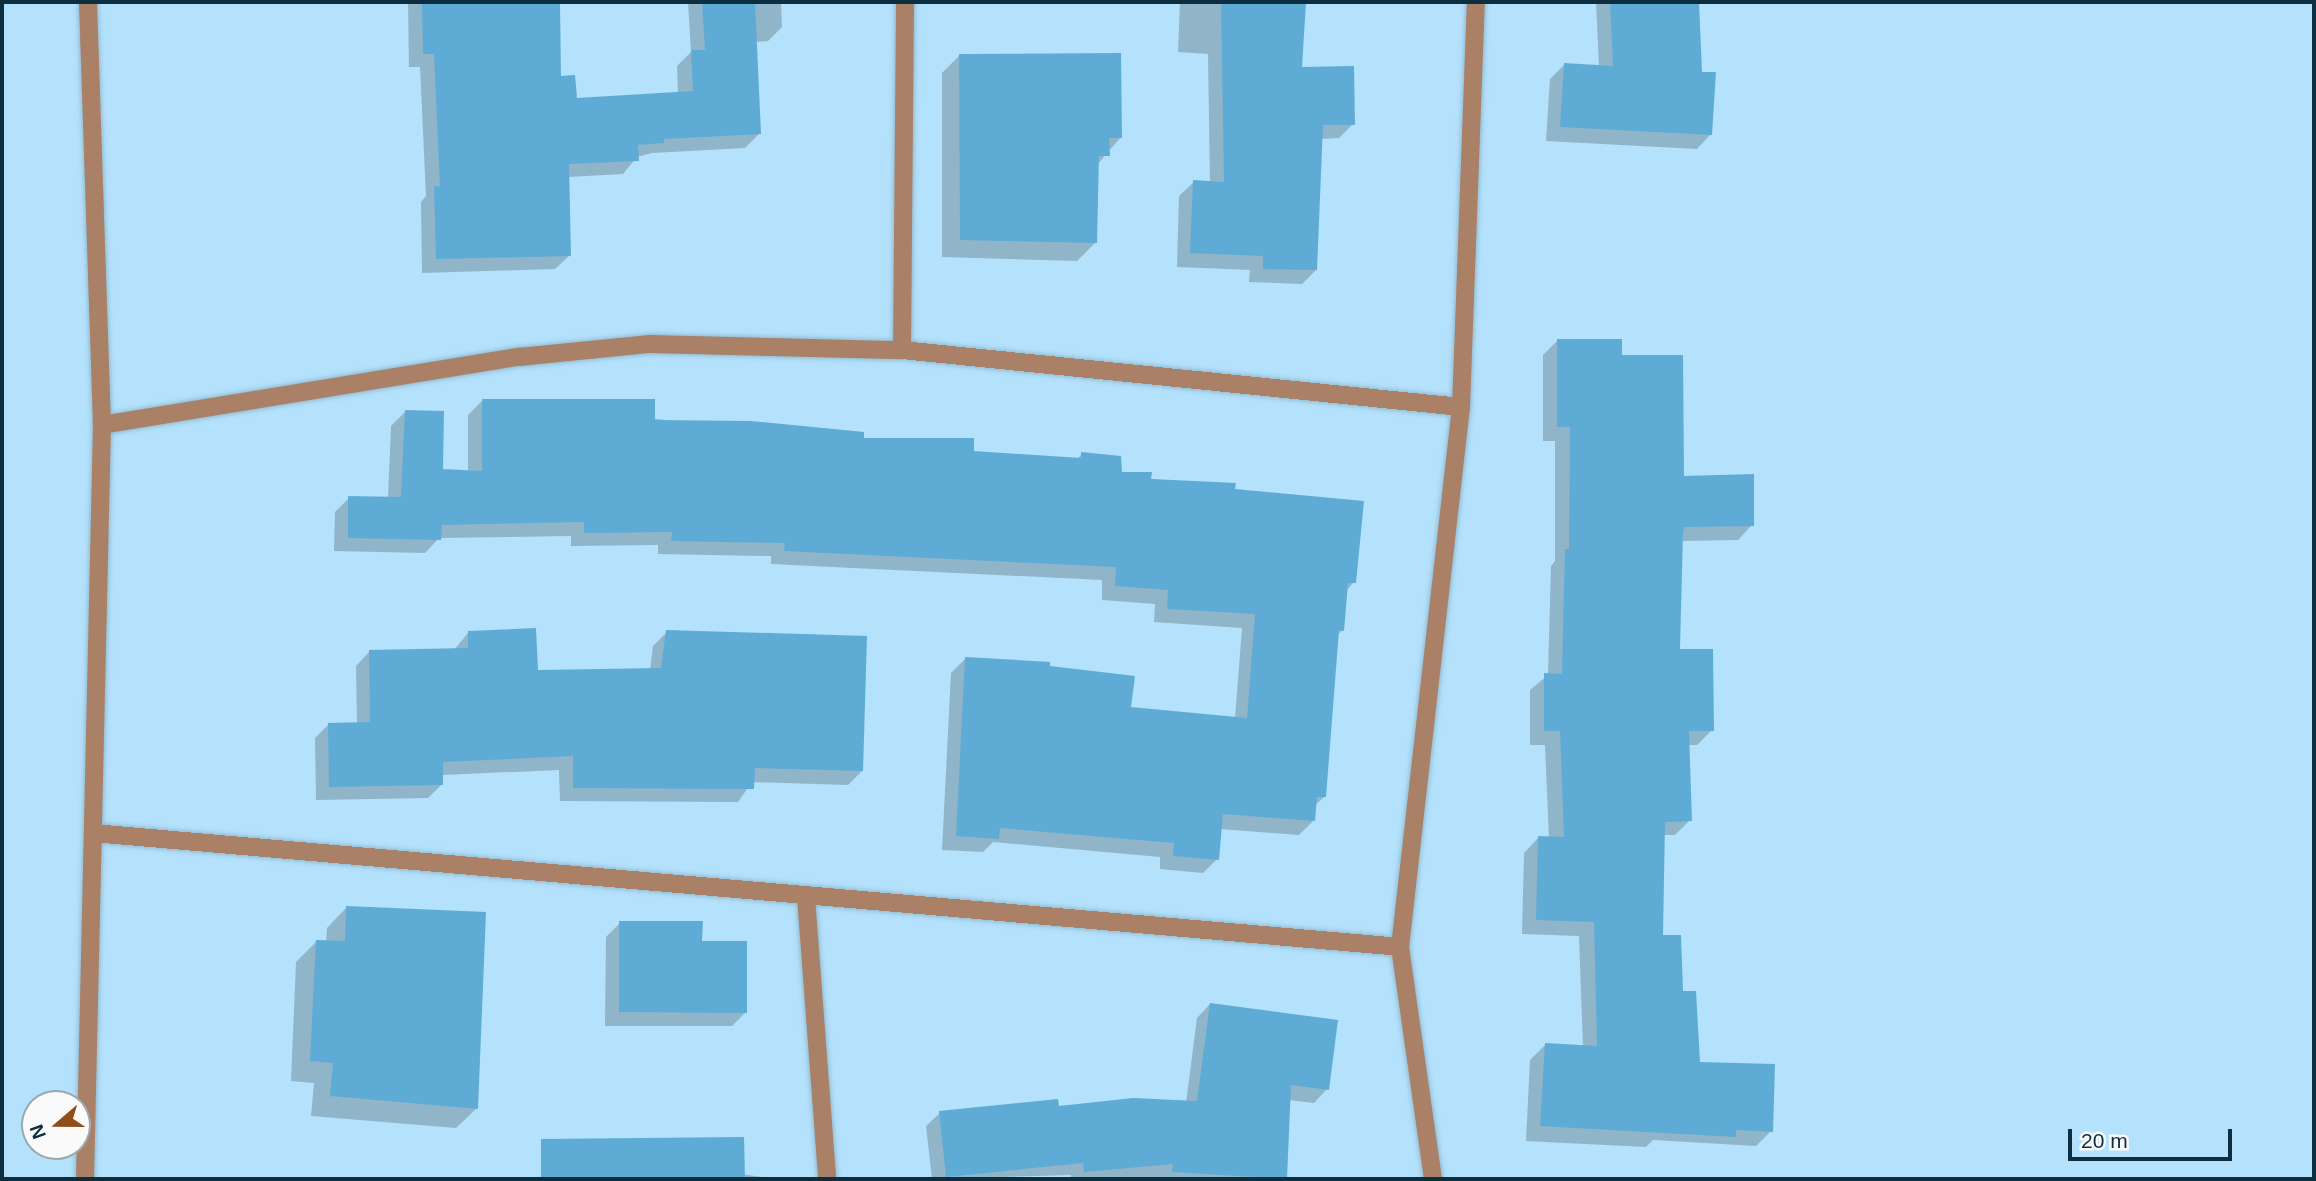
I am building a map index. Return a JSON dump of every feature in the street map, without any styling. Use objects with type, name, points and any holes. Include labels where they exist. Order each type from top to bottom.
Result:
[{"type":"street","points":[[85,1179],[102,425],[88,2]]},
{"type":"street","points":[[902,350],[905,2]]},
{"type":"street","points":[[1433,1179],[1400,947],[1461,407],[1476,2]]},
{"type":"street","points":[[102,425],[587,349],[650,344],[902,350],[1461,407]]},
{"type":"street","points":[[93,833],[1400,947]]},
{"type":"street","points":[[806,897],[827,1179]]},
{"type":"building","points":[[422,2],[560,2],[561,76],[575,75],[577,98],[693,91],[691,50],[705,50],[702,2],[755,2],[761,134],[664,139],[664,143],[638,145],[639,161],[569,164],[571,256],[436,259],[434,186],[440,186],[434,54],[423,54]]},
{"type":"building","points":[[1221,2],[1306,2],[1302,67],[1354,66],[1355,125],[1323,125],[1317,270],[1263,269],[1263,256],[1190,253],[1193,180],[1224,182]]},
{"type":"building","points":[[1610,2],[1699,2],[1702,72],[1716,72],[1712,135],[1560,127],[1564,63],[1613,66]]},
{"type":"building","points":[[1121,53],[1122,138],[1109,138],[1110,156],[1099,156],[1097,243],[960,240],[959,54]]},
{"type":"building","points":[[1557,339],[1622,339],[1622,355],[1683,355],[1684,476],[1754,474],[1754,526],[1684,527],[1683,532],[1680,649],[1713,649],[1714,731],[1689,731],[1692,821],[1665,822],[1663,935],[1681,935],[1683,991],[1696,991],[1700,1062],[1775,1064],[1773,1132],[1736,1130],[1736,1137],[1540,1126],[1545,1043],[1597,1046],[1594,922],[1536,920],[1538,836],[1564,837],[1560,731],[1544,731],[1544,673],[1562,674],[1565,549],[1569,549],[1570,427],[1557,427]]},
{"type":"building","points":[[482,399],[655,399],[655,420],[751,421],[864,432],[864,438],[974,438],[974,451],[1081,458],[1081,452],[1121,456],[1122,472],[1152,472],[1151,479],[1236,483],[1235,489],[1364,501],[1356,583],[1348,583],[1344,631],[1339,630],[1326,797],[1317,797],[1315,821],[1223,814],[1219,860],[1173,856],[1174,843],[1000,828],[999,839],[956,836],[965,657],[1050,662],[1050,666],[1135,676],[1131,707],[1247,718],[1255,614],[1167,609],[1168,590],[1115,586],[1116,567],[784,551],[785,543],[671,541],[672,532],[584,533],[584,522],[442,525],[441,540],[348,538],[348,496],[401,497],[405,410],[444,411],[443,469],[482,471]]},
{"type":"building","points":[[536,628],[538,670],[661,668],[666,630],[867,636],[863,771],[755,768],[754,789],[573,788],[573,756],[443,762],[443,785],[329,787],[328,723],[370,722],[369,650],[468,648],[468,631]]},
{"type":"building","points":[[346,906],[486,912],[478,1109],[330,1096],[333,1063],[310,1061],[316,940],[345,941]]},
{"type":"building","points":[[619,921],[703,921],[702,941],[747,941],[747,1013],[619,1012]]},
{"type":"building","points":[[1210,1003],[1338,1020],[1329,1090],[1291,1085],[1287,1179],[1172,1172],[1173,1164],[1084,1172],[1083,1163],[946,1177],[939,1111],[1058,1099],[1059,1106],[1133,1098],[1197,1101]]},
{"type":"building","points":[[744,1137],[745,1179],[541,1179],[541,1139]]}]
